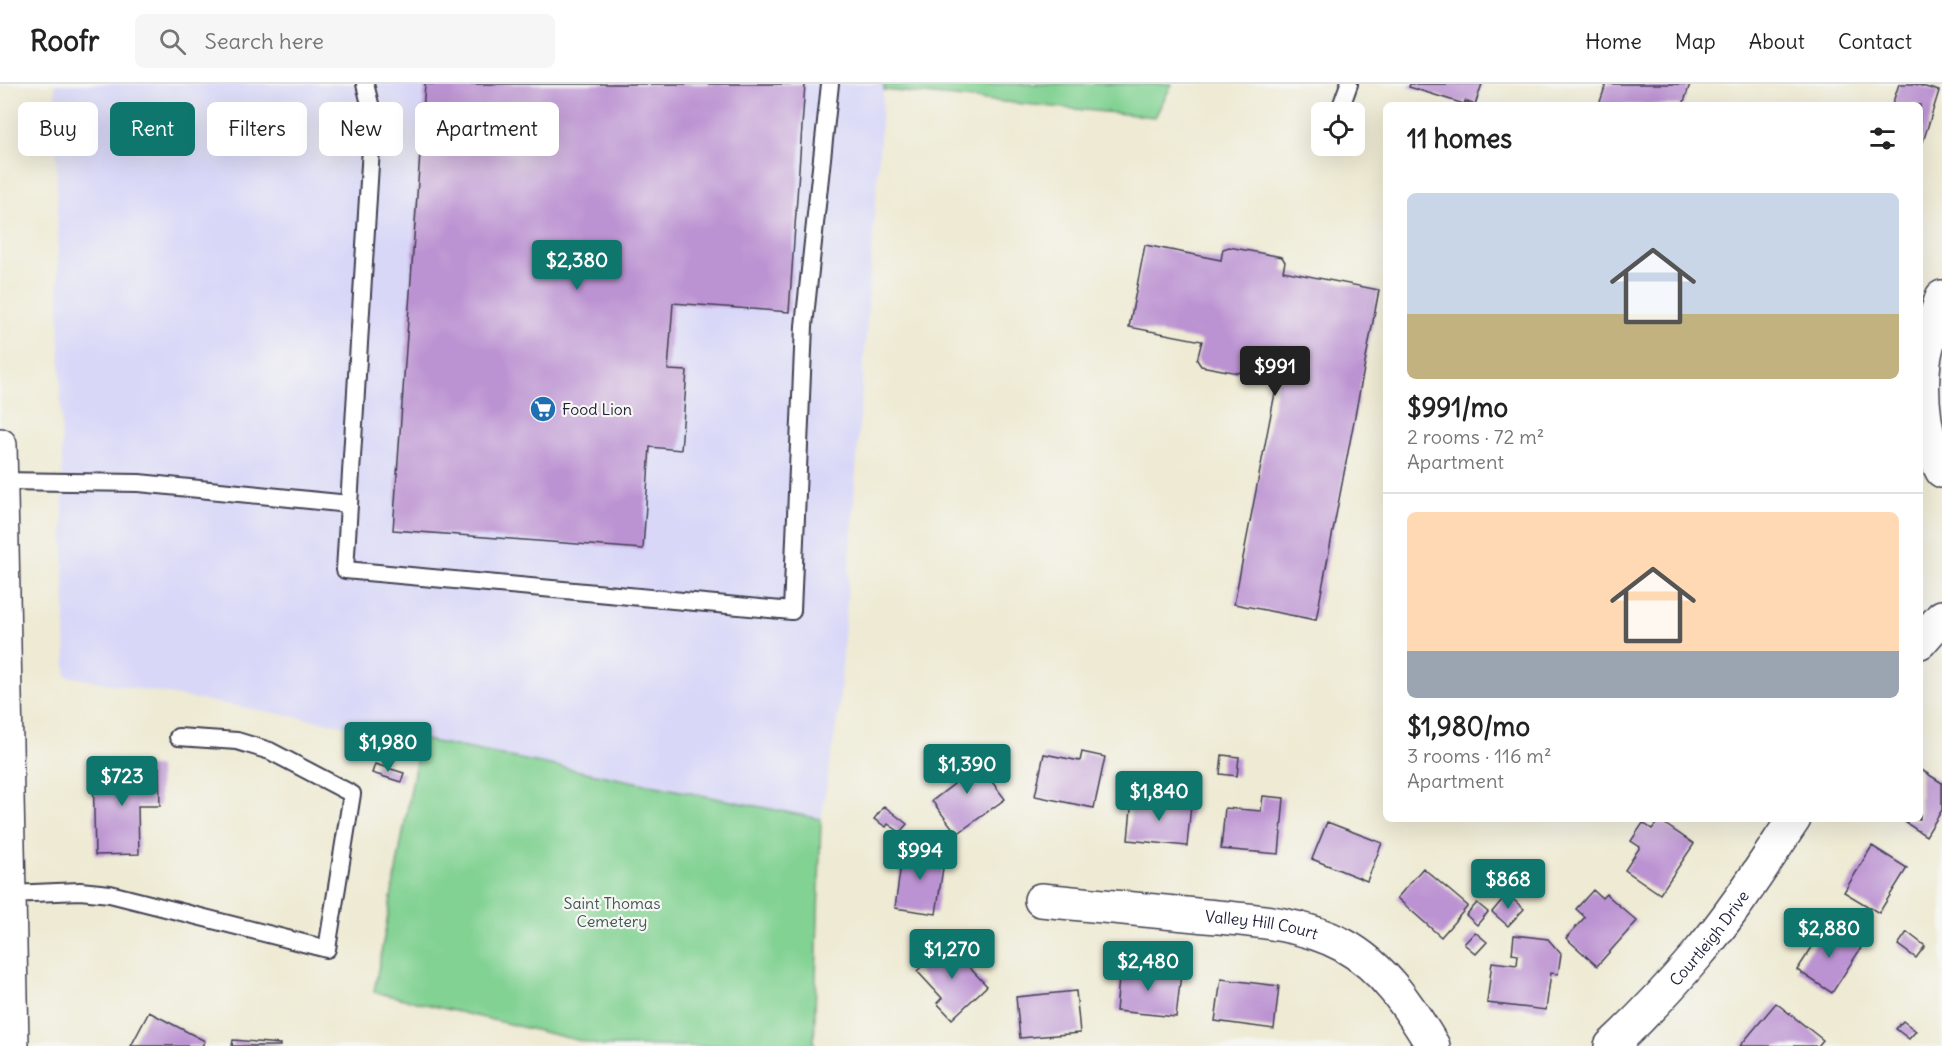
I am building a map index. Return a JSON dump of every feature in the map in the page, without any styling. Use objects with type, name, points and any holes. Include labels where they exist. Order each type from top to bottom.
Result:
[{"type":"street","points":[[1942,297],[1924,360],[1923,398],[1928,435],[1942,471]]},
{"type":"street","points":[[0,445],[2,676],[12,1046]]},
{"type":"street","points":[[1923,639],[1942,617]]},
{"type":"street","name":"Courtleigh Drive","points":[[1611,1046],[1637,1022],[1698,955],[1792,822]]},
{"type":"street","name":"Valley Hill Court","points":[[1041,900],[1272,922],[1311,932],[1344,945],[1383,975],[1412,1011],[1433,1046]]},
{"type":"lane","points":[[365,84],[373,116],[345,570],[792,611],[804,326],[830,84]]},
{"type":"lane","points":[[1343,102],[1349,84]]},
{"type":"lane","points":[[0,481],[140,483],[349,504]]},
{"type":"lane","points":[[7,909],[80,891],[110,894],[327,949],[352,794],[270,751],[237,741],[178,737]]},
{"type":"shaded area","points":[[55,84],[884,84],[839,708],[821,819],[420,739],[66,676],[56,156],[98,156],[98,102],[55,102]]},
{"type":"green space","points":[[884,84],[1172,84],[1155,117],[884,90]]},
{"type":"green space","name":"Saint Thomas Cemetery","points":[[420,739],[821,819],[814,1046],[602,1046],[374,992]]},
{"type":"building","points":[[425,84],[805,84],[789,312],[673,303],[668,370],[687,371],[681,450],[650,447],[643,549],[393,530],[420,156],[559,156],[559,102],[424,102]]},
{"type":"building","points":[[1410,84],[1482,84],[1476,102],[1458,102],[1409,87]]},
{"type":"building","points":[[1606,84],[1690,84],[1684,102],[1600,102]]},
{"type":"building","points":[[1899,84],[1915,84],[1939,91],[1923,142],[1923,102],[1893,102]]},
{"type":"building","points":[[1145,245],[1221,260],[1223,249],[1229,247],[1282,257],[1285,262],[1283,271],[1379,290],[1316,620],[1234,604],[1282,357],[1247,350],[1243,371],[1238,373],[1201,366],[1197,360],[1202,341],[1129,327]]},
{"type":"building","points":[[1082,752],[1105,757],[1094,808],[1035,796],[1044,754],[1080,761]]},
{"type":"building","points":[[971,754],[1005,799],[957,834],[932,801],[954,784],[945,772]]},
{"type":"building","points":[[1222,755],[1239,757],[1237,776],[1220,774]]},
{"type":"building","points":[[375,764],[404,773],[401,782],[372,773]]},
{"type":"building","points":[[159,767],[160,806],[138,806],[139,854],[95,855],[93,768]]},
{"type":"building","points":[[1923,771],[1942,783],[1942,810],[1926,836],[1905,822],[1923,822]]},
{"type":"building","points":[[1263,796],[1284,798],[1279,854],[1221,849],[1225,808],[1261,811]]},
{"type":"building","points":[[1132,798],[1191,805],[1187,846],[1128,840]]},
{"type":"building","points":[[884,806],[907,824],[900,832],[874,819]]},
{"type":"building","points":[[1327,822],[1382,843],[1367,881],[1312,859]]},
{"type":"building","points":[[1657,822],[1662,822],[1694,844],[1660,894],[1625,870],[1640,847],[1631,841],[1643,823],[1652,829]]},
{"type":"building","points":[[1872,846],[1907,868],[1879,913],[1844,892]]},
{"type":"building","points":[[903,849],[945,855],[936,914],[895,908]]},
{"type":"building","points":[[1423,868],[1468,906],[1441,937],[1397,898]]},
{"type":"building","points":[[1593,890],[1602,898],[1606,894],[1637,921],[1597,966],[1566,938],[1585,917],[1576,909]]},
{"type":"building","points":[[1507,894],[1524,909],[1508,926],[1492,912]]},
{"type":"building","points":[[1477,903],[1488,912],[1477,925],[1466,915]]},
{"type":"building","points":[[1826,926],[1861,948],[1832,993],[1797,970]]},
{"type":"building","points":[[1475,932],[1487,942],[1476,954],[1464,944]]},
{"type":"building","points":[[1907,932],[1925,946],[1916,958],[1898,945]]},
{"type":"building","points":[[1514,935],[1548,939],[1561,954],[1558,974],[1551,973],[1546,1010],[1487,1003],[1492,962],[1517,965],[1518,955],[1512,954]]},
{"type":"building","points":[[946,943],[987,986],[952,1019],[937,1003],[942,998],[917,971]]},
{"type":"building","points":[[1120,968],[1181,974],[1176,1017],[1116,1011]]},
{"type":"building","points":[[1221,979],[1279,986],[1274,1029],[1215,1021]]},
{"type":"building","points":[[1076,991],[1080,1033],[1020,1038],[1016,997]]},
{"type":"building","points":[[1776,1003],[1823,1040],[1818,1046],[1740,1046]]},
{"type":"building","points":[[149,1012],[205,1041],[202,1046],[131,1046]]},
{"type":"building","points":[[1903,1021],[1916,1031],[1909,1039],[1896,1029]]},
{"type":"building","points":[[233,1040],[280,1044],[280,1046],[232,1046]]},
{"type":"place","name":"Food Lion","points":[[543,409]]}]
